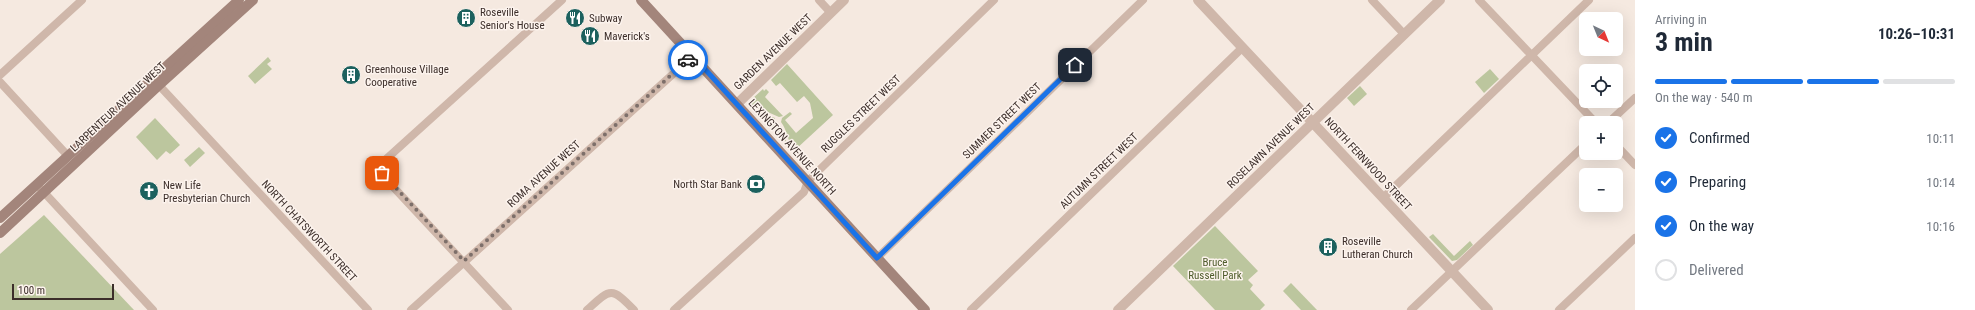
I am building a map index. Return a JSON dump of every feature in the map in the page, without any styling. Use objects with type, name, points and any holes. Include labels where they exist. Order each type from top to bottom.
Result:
[{"type":"main road","name":"LARPENTEUR AVENUE WEST","points":[[0,218],[40,188],[156,82],[238,0]]},
{"type":"main road","name":"LARPENTEUR AVENUE WEST","points":[[0,233],[68,156],[253,0]]},
{"type":"main road","name":"LEXINGTON AVENUE NORTH","points":[[641,0],[925,310]]},
{"type":"street","points":[[0,75],[82,0]]},
{"type":"street","points":[[508,310],[464,261],[384,177],[381,168],[384,161],[562,0]]},
{"type":"street","points":[[819,0],[831,13]]},
{"type":"street","name":"GARDEN AVENUE WEST","points":[[737,104],[844,0]]},
{"type":"street","name":"RUGGLES STREET WEST","points":[[674,310],[804,192],[808,181],[994,0]]},
{"type":"street","name":"SUMMER STREET WEST","points":[[877,258],[1143,0]]},
{"type":"street","name":"NORTH FERNWOOD STREET","points":[[1198,0],[1488,310]]},
{"type":"street","points":[[1372,0],[1404,34]]},
{"type":"street","name":"ROSELAWN AVENUE WEST","points":[[1118,310],[1440,0]]},
{"type":"street","points":[[1479,0],[1589,116]]},
{"type":"street","points":[[1383,198],[1589,0]]},
{"type":"street","name":"AUTUMN STREET WEST","points":[[971,310],[1242,48]]},
{"type":"street","name":"ROMA AVENUE WEST","points":[[411,310],[693,56]]},
{"type":"street","points":[[0,82],[68,156]]},
{"type":"street","name":"NORTH CHATSWORTH STREET","points":[[156,82],[368,310]]},
{"type":"street","points":[[1616,116],[1635,98]]},
{"type":"street","points":[[1411,310],[1579,151]]},
{"type":"street","points":[[1623,152],[1635,165]]},
{"type":"street","points":[[40,188],[153,310]]},
{"type":"street","points":[[1559,310],[1635,238]]},
{"type":"street","points":[[587,310],[604,294],[612,292],[620,295],[634,310]]},
{"type":"green space","points":[[268,57],[271,61],[267,64],[272,69],[255,84],[248,76]]},
{"type":"green space","points":[[787,64],[833,115],[795,150],[790,144],[781,122],[782,118],[790,112],[792,114],[785,120],[796,133],[813,118],[810,103],[804,96],[797,102],[780,83],[776,86],[771,80]]},
{"type":"green space","points":[[1490,69],[1499,79],[1484,93],[1475,82]]},
{"type":"green space","points":[[1360,86],[1367,94],[1354,106],[1347,98]]},
{"type":"green space","points":[[763,89],[764,91],[766,89],[769,92],[765,97],[783,116],[779,117],[761,109],[755,109],[750,103],[752,99]]},
{"type":"green space","points":[[758,111],[775,118],[775,121],[782,127],[786,142]]},
{"type":"green space","points":[[155,118],[180,145],[170,154],[166,151],[157,160],[136,137]]},
{"type":"green space","points":[[199,147],[205,153],[190,167],[184,160]]},
{"type":"green space","points":[[44,215],[134,310],[0,310],[0,254]]},
{"type":"green space","name":"Bruce Russell Park","points":[[1215,226],[1258,271],[1248,280],[1253,285],[1250,289],[1265,305],[1260,310],[1215,310],[1173,266]]},
{"type":"green space","points":[[1433,234],[1454,256],[1470,241],[1473,245],[1457,260],[1452,261],[1429,237]]},
{"type":"green space","points":[[1291,283],[1317,310],[1301,310],[1283,291]]},
{"type":"way so far","points":[[382,173],[384,177],[464,261],[688,60]]},
{"type":"place","name":"Roseville Senior's House","points":[[466,18]]},
{"type":"place","name":"Subway","points":[[575,18]]},
{"type":"place","name":"Maverick's","points":[[590,36]]},
{"type":"place","name":"Greenhouse Village Cooperative","points":[[351,75]]},
{"type":"place","name":"North Star Bank","points":[[756,184]]},
{"type":"place","name":"New Life Presbyterian Church","points":[[149,191]]},
{"type":"place","name":"Roseville Lutheran Church","points":[[1328,247]]},
{"type":"route","points":[[688,60],[693,56],[877,258],[1075,65]]}]
